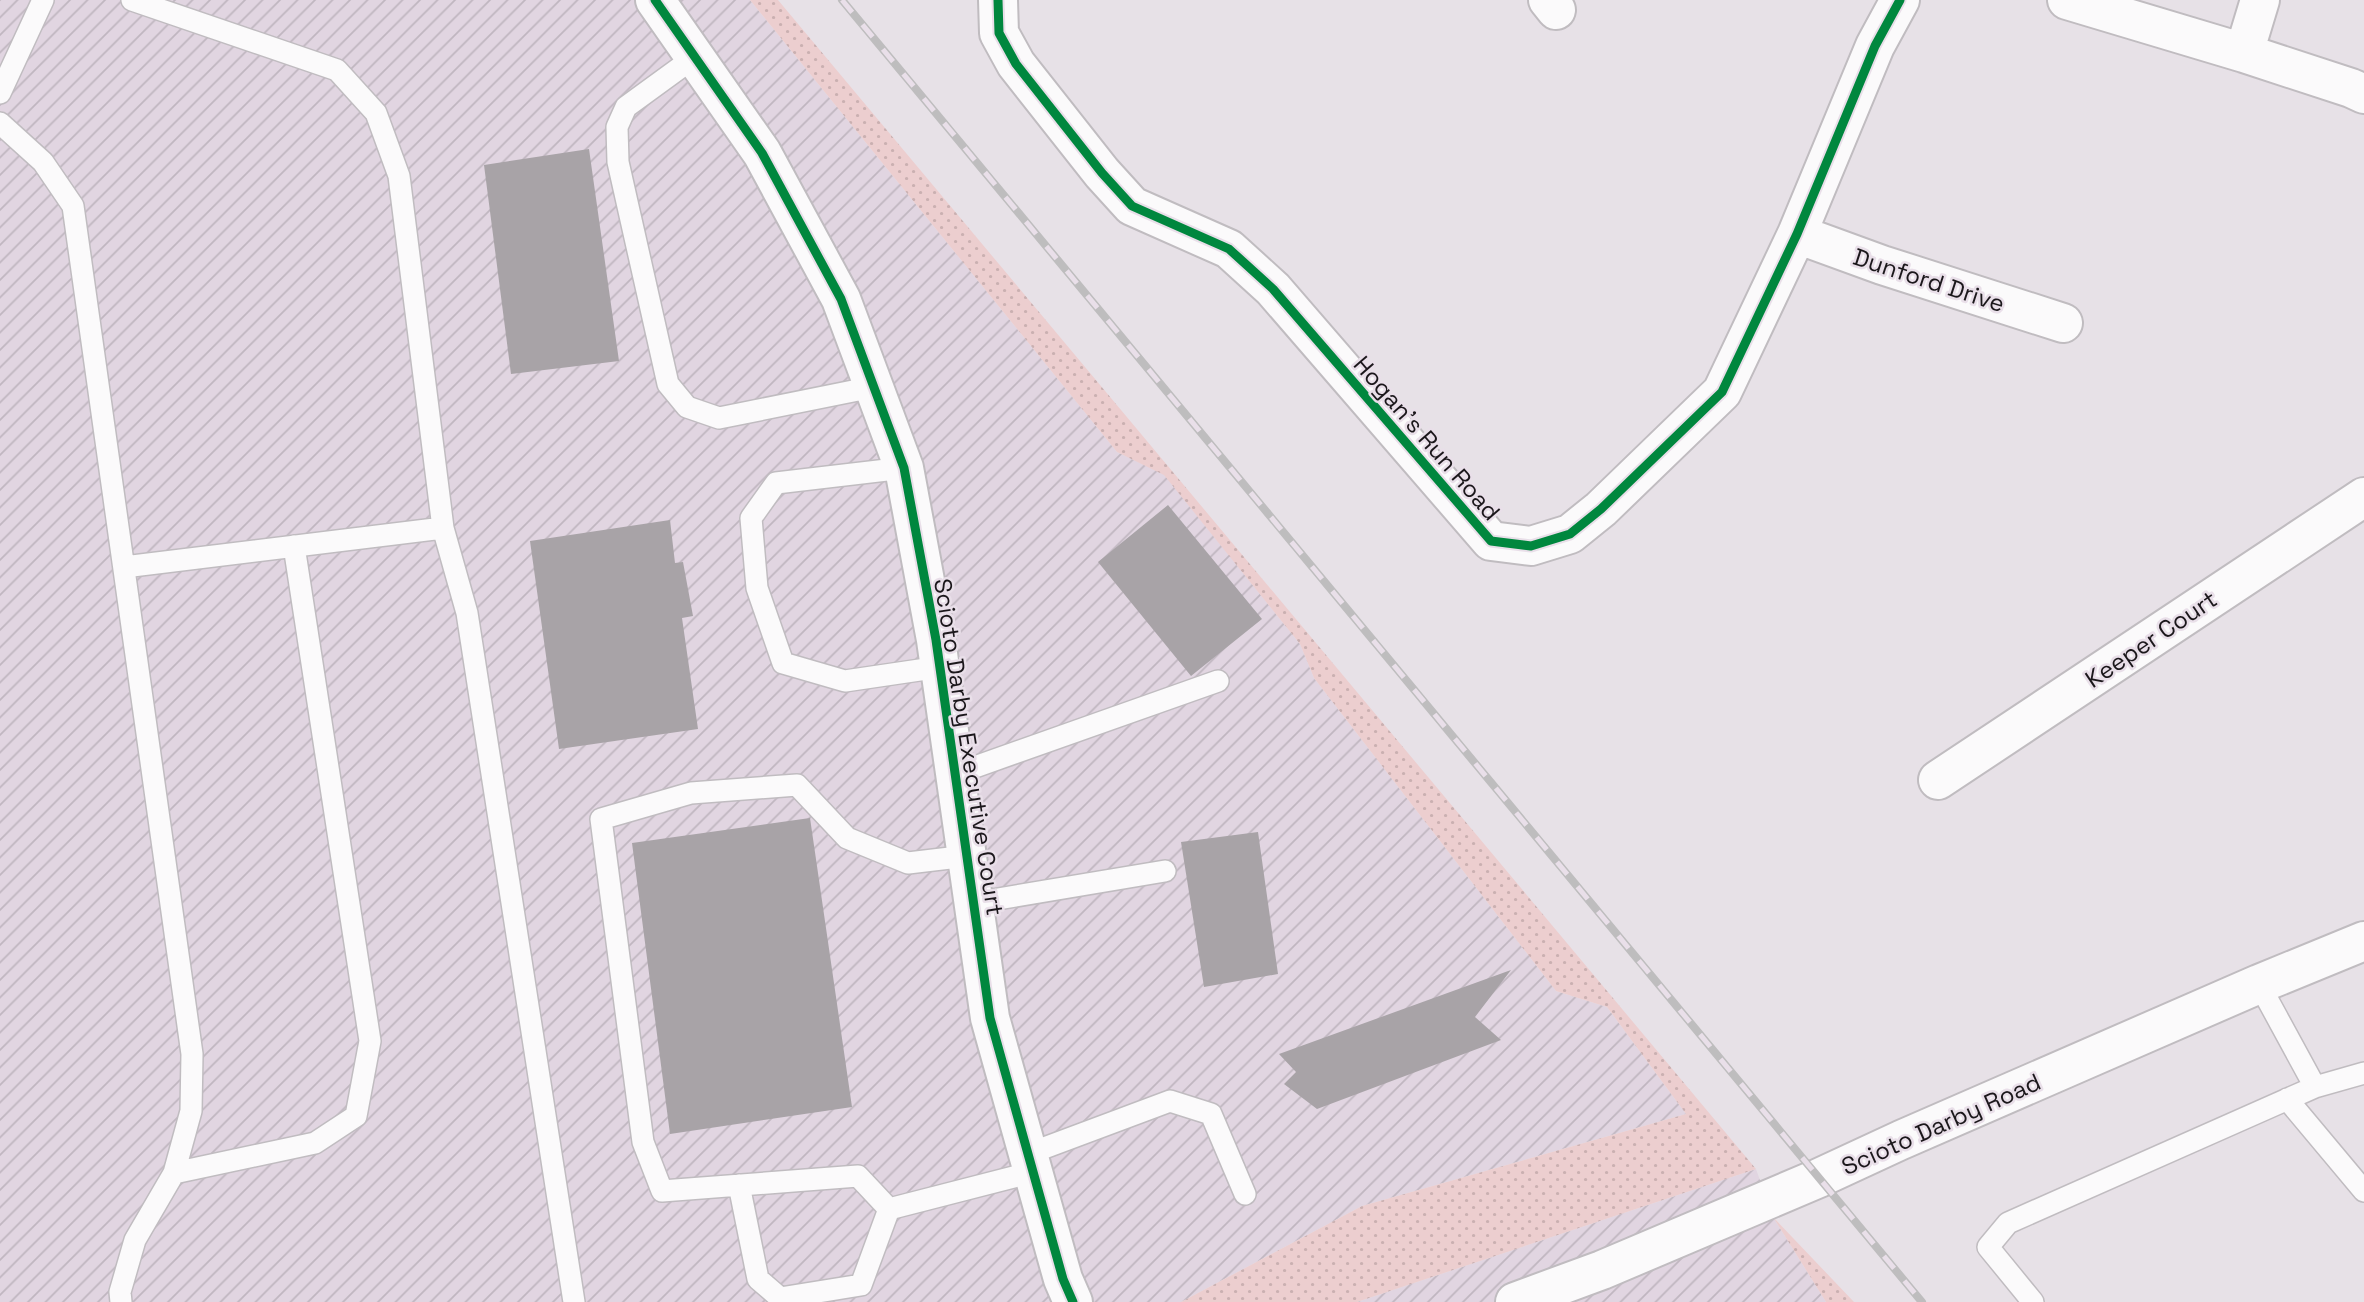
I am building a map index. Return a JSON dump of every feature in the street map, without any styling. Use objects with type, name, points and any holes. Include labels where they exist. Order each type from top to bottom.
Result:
[{"type":"street","name":"Scioto Darby Executive Court","points":[[655,0],[762,153],[841,299],[904,468],[940,667],[990,1018],[1063,1279],[1073,1302]]},
{"type":"street","name":"Hogan's Run Road","points":[[998,0],[999,33],[1016,64],[1102,173],[1132,206],[1228,249],[1273,289],[1491,541],[1531,546],[1570,534],[1601,509],[1722,392],[1797,234],[1875,46],[1900,0]]},
{"type":"street","points":[[2067,0],[2245,52],[2364,94]]},
{"type":"street","points":[[2245,52],[2260,0]]},
{"type":"street","name":"Dunford Drive","points":[[1797,234],[1882,265],[2063,323]]},
{"type":"street","name":"Keeper Court","points":[[1938,780],[2364,497]]},
{"type":"street","name":"Scioto Darby Road","points":[[1516,1302],[1602,1270],[1819,1178],[2259,984],[2364,941]]},
{"type":"lane","points":[[0,93],[43,0]]},
{"type":"lane","points":[[132,0],[337,70],[376,113],[399,176],[443,528],[467,612],[574,1302]]},
{"type":"lane","points":[[696,56],[626,107],[617,127],[618,162],[667,384],[687,407],[719,418],[873,387]]},
{"type":"lane","points":[[0,123],[43,162],[73,206],[192,1054],[191,1111],[174,1173],[135,1240],[120,1293],[121,1302]]},
{"type":"lane","points":[[904,468],[776,484],[751,518],[757,588],[783,663],[845,681],[940,667]]},
{"type":"lane","points":[[124,567],[443,528]]},
{"type":"lane","points":[[174,1173],[315,1143],[356,1116],[370,1041],[295,546]]},
{"type":"lane","points":[[955,774],[1218,681]]},
{"type":"lane","points":[[889,1209],[858,1176],[662,1191],[643,1142],[601,819],[691,793],[797,785],[847,838],[908,863],[967,856]]},
{"type":"lane","points":[[974,903],[1165,871]]},
{"type":"lane","points":[[2259,984],[2315,1087]]},
{"type":"lane","points":[[2033,1302],[1987,1247],[2008,1223],[2315,1087],[2364,1073]]},
{"type":"lane","points":[[2287,1099],[2364,1191]]},
{"type":"lane","points":[[889,1209],[1031,1163],[1170,1101],[1211,1114],[1245,1194]]},
{"type":"lane","points":[[739,1185],[758,1279],[780,1298],[862,1285],[889,1209]]},
{"type":"shaded area","points":[[0,0],[750,0],[1117,452],[1164,474],[1300,644],[1314,678],[1556,991],[1607,1007],[1686,1114],[1362,1206],[1181,1302],[0,1302]]},
{"type":"shaded area","points":[[750,0],[778,0],[1756,1169],[1357,1302],[1181,1302],[1362,1206],[1686,1114],[1607,1007],[1556,991],[1314,678],[1300,644],[1164,475],[1117,452]]},
{"type":"shaded area","points":[[1756,1169],[1773,1217],[1826,1302],[1357,1302]]},
{"type":"shaded area","points":[[1773,1217],[1854,1302],[1826,1302]]},
{"type":"building","points":[[589,149],[619,361],[511,374],[484,165]]},
{"type":"building","points":[[1168,505],[1262,619],[1191,676],[1098,562]]},
{"type":"building","points":[[670,520],[675,563],[683,562],[693,616],[682,618],[698,729],[559,749],[530,541]]},
{"type":"building","points":[[810,818],[852,1107],[670,1134],[632,843]]},
{"type":"building","points":[[1258,832],[1278,974],[1204,987],[1181,842]]},
{"type":"building","points":[[1511,970],[1475,1017],[1501,1040],[1317,1109],[1284,1084],[1296,1072],[1279,1054]]},
{"type":"railway","points":[[842,0],[1922,1302]]},
{"type":"cycle path","points":[[655,0],[762,153],[841,299],[904,468],[936,640],[990,1018],[1063,1279],[1073,1302]]},
{"type":"cycle path","points":[[998,0],[999,33],[1016,64],[1102,173],[1132,206],[1229,249],[1273,289],[1491,541],[1531,546],[1570,534],[1601,509],[1722,392],[1797,234],[1875,46],[1900,0]]}]
